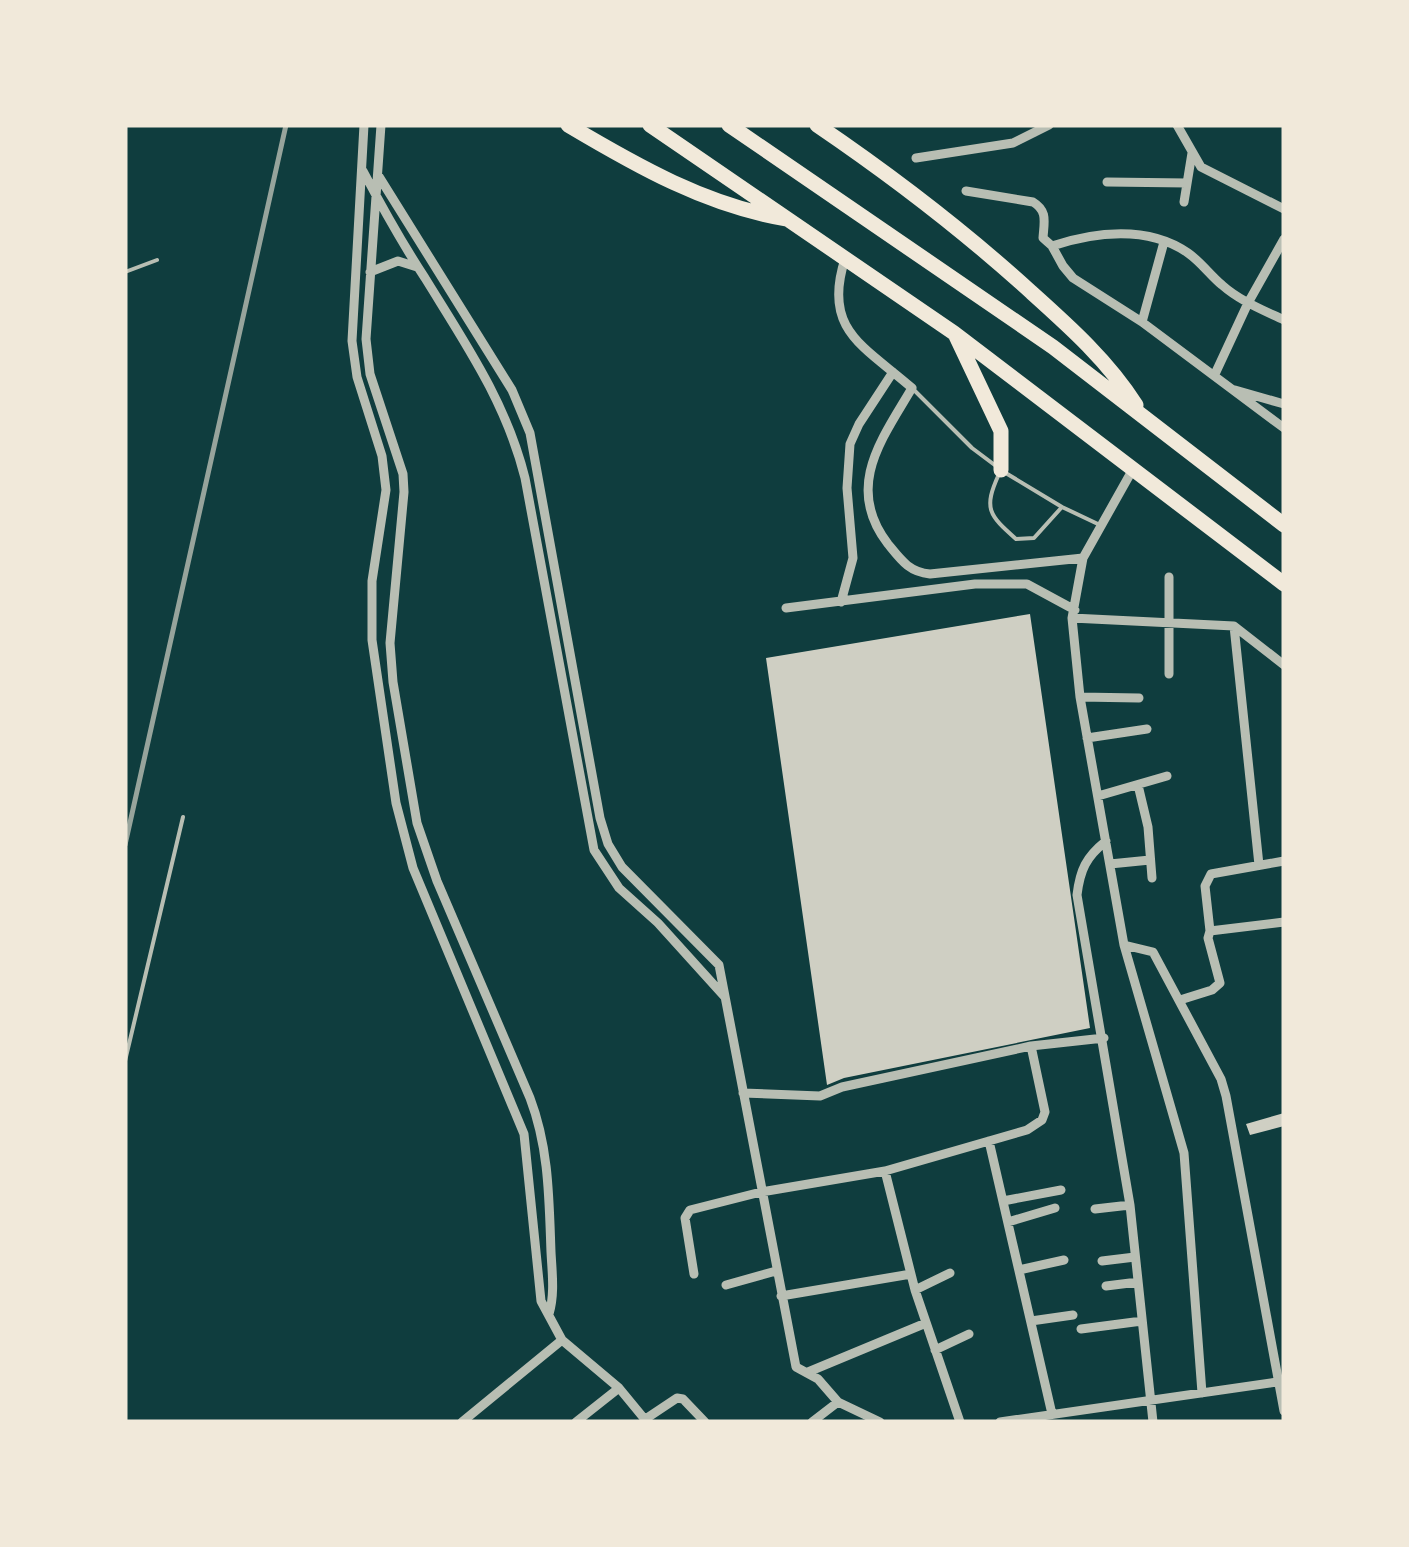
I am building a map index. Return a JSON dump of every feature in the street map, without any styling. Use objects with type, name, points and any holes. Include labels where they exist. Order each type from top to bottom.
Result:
[{"type":"highway","points":[[568,125],[666,180],[724,204],[791,220]]},
{"type":"highway","points":[[650,125],[954,333],[1284,584]]},
{"type":"highway","points":[[730,125],[1052,346],[1284,525]]},
{"type":"highway","points":[[817,125],[932,208],[1008,272],[1116,374],[1144,417]]},
{"type":"highway","points":[[954,333],[1001,431],[1001,470]]},
{"type":"street","points":[[364,125],[352,342],[357,377],[385,473],[385,506],[372,581],[371,620],[396,804],[414,868],[524,1134],[538,1294],[562,1340],[619,1388],[644,1421],[677,1398],[683,1399],[705,1422]]},
{"type":"street","points":[[380,125],[367,357],[403,474],[390,643],[393,682],[410,786],[430,862],[542,1135],[548,1174],[552,1292],[549,1314]]},
{"type":"street","points":[[916,158],[1012,142],[1048,125]]},
{"type":"street","points":[[1177,125],[1201,166],[1284,209]]},
{"type":"street","points":[[1184,202],[1192,153]]},
{"type":"street","points":[[362,169],[488,378],[510,426],[594,850],[609,877],[658,922],[726,998]]},
{"type":"street","points":[[378,175],[506,380],[526,422],[538,466],[603,831],[622,867],[719,965],[796,1366],[808,1372],[838,1402],[880,1422]]},
{"type":"street","points":[[1106,182],[1187,183]]},
{"type":"street","points":[[966,191],[1033,202],[1042,207],[1043,238],[1074,278],[1215,374],[1284,428]]},
{"type":"street","points":[[1052,246],[1086,235],[1128,234],[1164,242],[1186,251],[1223,286],[1248,303],[1284,320]]},
{"type":"street","points":[[1215,374],[1248,303],[1284,240]]},
{"type":"street","points":[[1142,322],[1164,242]]},
{"type":"street","points":[[845,259],[835,295],[853,338],[912,388],[872,457],[869,498],[875,524],[904,565],[916,573],[930,574],[1083,558]]},
{"type":"street","points":[[370,272],[390,262],[417,266]]},
{"type":"street","points":[[841,602],[853,558],[846,488],[850,444],[894,372]]},
{"type":"street","points":[[1235,390],[1284,404]]},
{"type":"street","points":[[1133,469],[1083,558],[1074,614],[1080,697],[1124,945],[1184,1154],[1202,1393]]},
{"type":"street","points":[[852,528],[875,524]]},
{"type":"street","points":[[1169,578],[1169,674]]},
{"type":"street","points":[[786,608],[975,584],[1027,584],[1074,614],[1234,626],[1284,665]]},
{"type":"street","points":[[1234,626],[1259,865]]},
{"type":"street","points":[[1080,697],[1140,698]]},
{"type":"street","points":[[1087,738],[1147,729]]},
{"type":"street","points":[[1098,796],[1167,776]]},
{"type":"street","points":[[1138,784],[1148,827],[1152,878]]},
{"type":"street","points":[[1106,841],[1089,855],[1080,874],[1077,896],[1130,1205],[1153,1422]]},
{"type":"street","points":[[1110,864],[1150,860]]},
{"type":"street","points":[[1180,1000],[1212,990],[1220,983],[1208,938],[1205,880],[1219,870],[1284,862]]},
{"type":"street","points":[[658,922],[667,914]]},
{"type":"street","points":[[1210,931],[1284,922]]},
{"type":"street","points":[[1124,945],[1153,952],[1221,1079],[1282,1382],[1284,1411]]},
{"type":"street","points":[[743,1093],[820,1096],[842,1087],[1031,1046],[1104,1038]]},
{"type":"street","points":[[694,1274],[686,1213],[762,1192],[885,1171],[1027,1130],[1042,1120],[1045,1103],[1031,1046]]},
{"type":"street","points":[[989,1141],[1052,1414]]},
{"type":"street","points":[[885,1171],[915,1290],[960,1422]]},
{"type":"street","points":[[1003,1201],[1060,1190]]},
{"type":"street","points":[[1095,1209],[1130,1205]]},
{"type":"street","points":[[1008,1222],[1056,1208]]},
{"type":"street","points":[[1102,1262],[1135,1257]]},
{"type":"street","points":[[1019,1270],[1064,1260]]},
{"type":"street","points":[[726,1285],[776,1272]]},
{"type":"street","points":[[780,1296],[911,1274]]},
{"type":"street","points":[[915,1290],[950,1274]]},
{"type":"street","points":[[1106,1286],[1138,1282]]},
{"type":"street","points":[[1031,1321],[1072,1315]]},
{"type":"street","points":[[1080,1329],[1142,1322]]},
{"type":"street","points":[[808,1372],[926,1323]]},
{"type":"street","points":[[935,1350],[969,1334]]},
{"type":"street","points":[[462,1422],[562,1340]]},
{"type":"street","points":[[1000,1422],[1282,1382]]},
{"type":"street","points":[[576,1422],[619,1388]]},
{"type":"street","points":[[812,1422],[838,1402]]},
{"type":"lane","points":[[125,272],[158,260]]},
{"type":"lane","points":[[912,388],[972,448],[1001,470],[1062,508],[1102,526]]},
{"type":"lane","points":[[1001,470],[989,502],[990,512],[1016,540],[1034,538],[1062,508]]},
{"type":"lane","points":[[125,1060],[183,817]]},
{"type":"building","points":[[1030,614],[1090,1028],[844,1078],[827,1085],[766,658]]},
{"type":"building","points":[[1284,1113],[1284,1126],[1250,1135],[1246,1124]]},
{"type":"railway","points":[[125,845],[286,125]]}]
